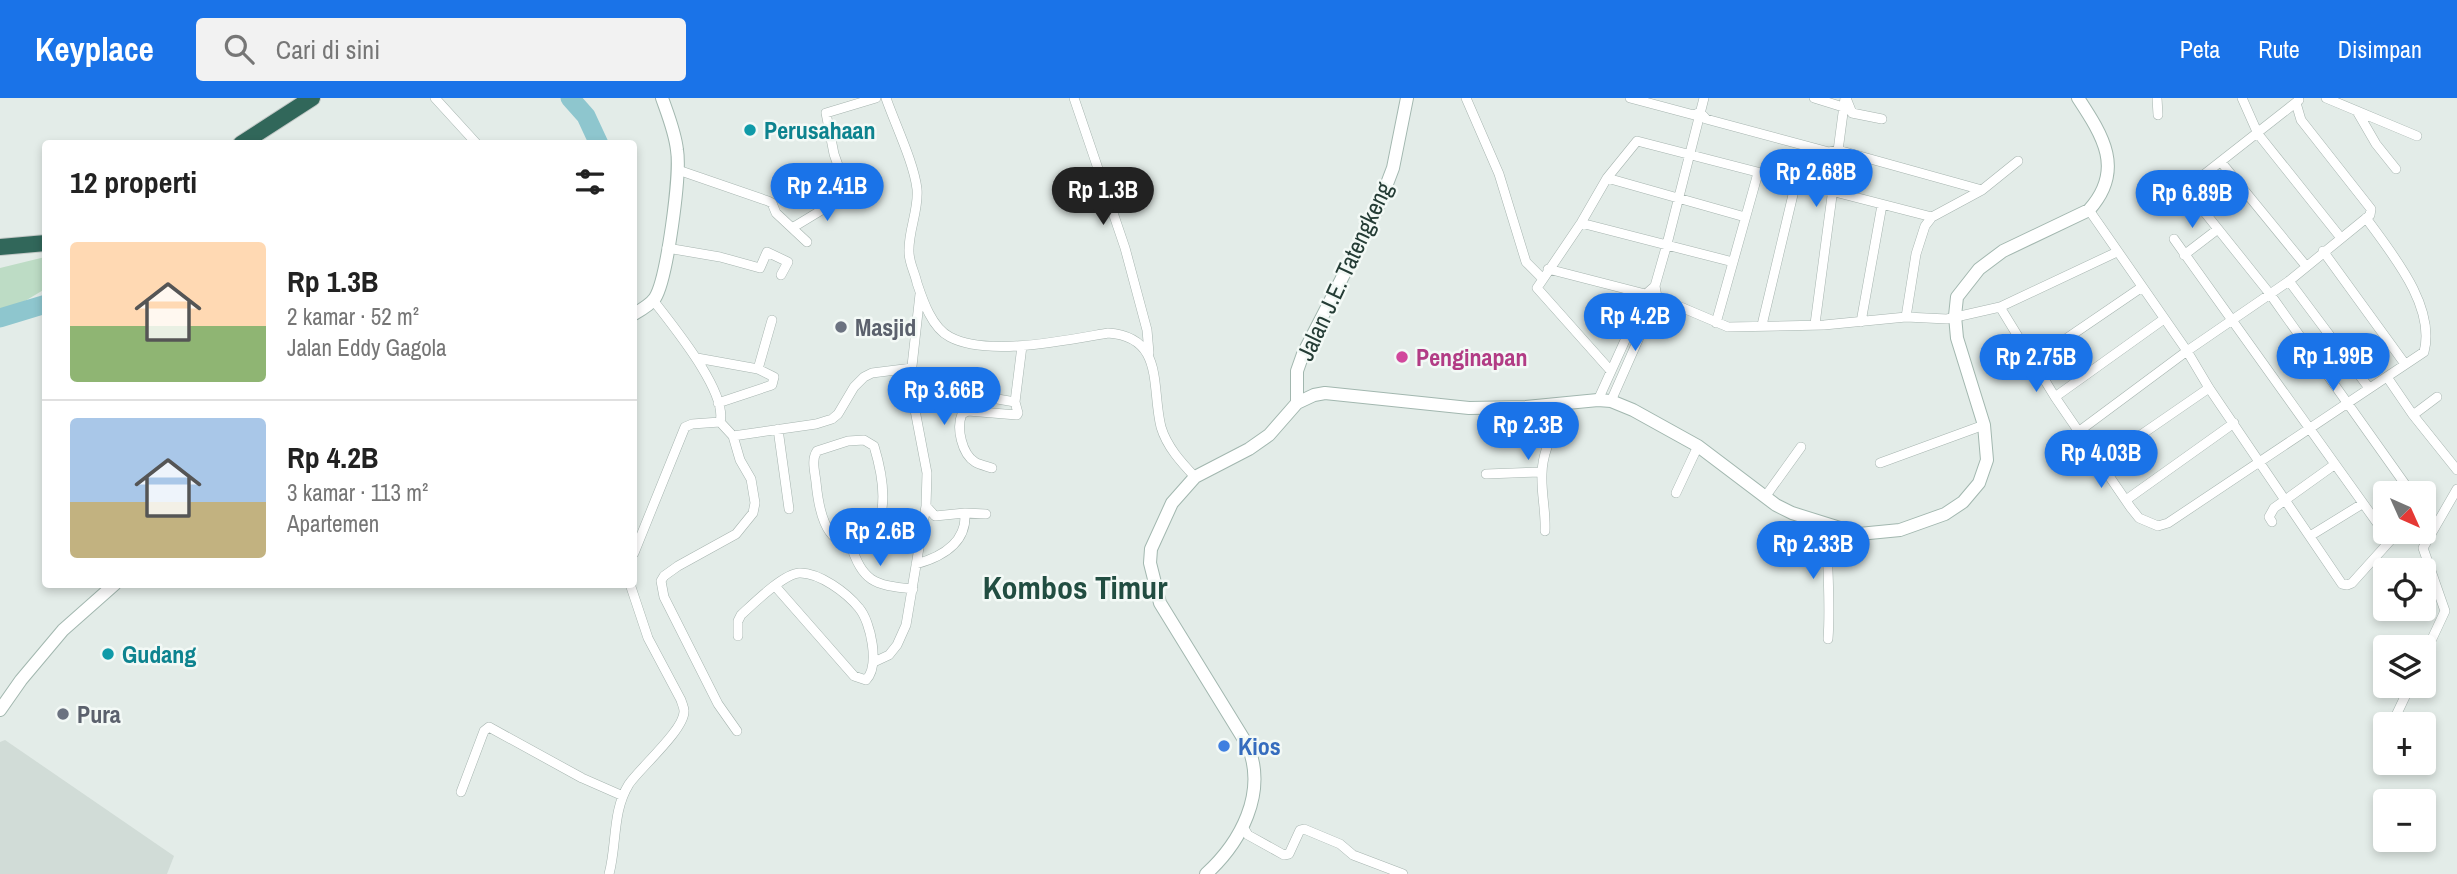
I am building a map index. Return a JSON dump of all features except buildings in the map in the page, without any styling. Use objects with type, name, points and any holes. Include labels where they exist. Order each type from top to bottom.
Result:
[{"type":"highway","points":[[247,140],[312,98]]},
{"type":"highway","points":[[0,247],[42,243]]},
{"type":"street","points":[[435,98],[473,140]]},
{"type":"street","points":[[637,312],[653,300],[659,290],[674,213],[677,148],[662,98]]},
{"type":"street","points":[[792,228],[848,194],[834,154],[826,113],[876,98]]},
{"type":"street","points":[[886,98],[917,190],[909,253],[920,293],[937,326],[948,337],[997,346],[1021,346],[1108,333],[1122,334],[1133,339],[1149,353]]},
{"type":"street","points":[[1073,98],[1125,248],[1147,330],[1161,427],[1176,457],[1195,477]]},
{"type":"street","name":"Jalan J.E. Tatengkeng","points":[[1297,403],[1297,372],[1303,354],[1377,210],[1393,168],[1407,98]]},
{"type":"street","points":[[1466,98],[1499,174],[1526,262],[1542,278]]},
{"type":"street","points":[[1630,98],[1693,115],[1700,112]]},
{"type":"street","points":[[1598,400],[1646,294],[1654,286],[1704,98]]},
{"type":"street","points":[[1814,98],[1845,101]]},
{"type":"street","points":[[1206,874],[1243,827],[1256,781],[1255,763],[1248,747],[1160,603],[1150,563],[1151,549],[1171,503],[1195,477],[1249,449],[1269,435],[1297,403],[1314,394],[1469,408],[1565,405],[1598,400],[1611,401],[1633,410],[1698,446],[1792,513],[1828,525],[1859,534],[1880,534],[1945,514],[1963,502],[1979,483],[1987,460],[1984,425],[1963,360],[1955,316],[1957,297],[1979,269],[2003,251],[2089,210],[2099,199],[2107,183],[2106,159],[2100,132],[2078,98]]},
{"type":"street","points":[[2157,98],[2158,115]]},
{"type":"street","points":[[2242,98],[2258,134],[2341,238]]},
{"type":"street","points":[[2326,98],[2417,136]]},
{"type":"street","points":[[2169,202],[2298,100]]},
{"type":"street","points":[[2078,432],[2233,318],[2289,281],[2371,212],[2301,120],[2298,100]]},
{"type":"street","points":[[1845,101],[1852,113],[1882,118]]},
{"type":"street","points":[[1815,324],[1845,101]]},
{"type":"street","points":[[1700,112],[1706,119],[1829,152],[1838,150],[1982,190]]},
{"type":"street","points":[[2358,113],[2376,144],[2396,169]]},
{"type":"street","points":[[1610,370],[1537,288],[1548,268],[1581,223],[1607,178],[1637,141],[1932,217]]},
{"type":"street","points":[[1906,317],[1916,254],[1925,226],[1932,217],[1982,190],[2018,161]]},
{"type":"street","points":[[2221,162],[2306,266]]},
{"type":"street","points":[[678,170],[772,203],[776,213],[807,242]]},
{"type":"street","points":[[1716,323],[1758,173]]},
{"type":"street","points":[[1607,178],[1745,216]]},
{"type":"street","points":[[1762,325],[1796,182]]},
{"type":"street","points":[[2186,189],[2270,294],[2403,481]]},
{"type":"street","points":[[1861,322],[1882,205]]},
{"type":"street","points":[[2089,210],[2187,351],[2209,388],[2342,584],[2352,583],[2387,544]]},
{"type":"street","points":[[2000,307],[2032,362],[2126,500],[2139,518],[2158,526],[2168,523],[2424,352],[2427,329],[2422,307],[2397,262],[2366,218]]},
{"type":"street","points":[[1581,223],[1733,262]]},
{"type":"street","points":[[2184,255],[2218,229]]},
{"type":"street","points":[[2174,239],[2233,318],[2373,519]]},
{"type":"street","points":[[667,248],[720,257],[760,268],[767,252],[788,261],[781,275]]},
{"type":"street","points":[[2323,251],[2406,364]]},
{"type":"street","points":[[1548,268],[1657,297],[1728,327],[1861,322],[1906,317],[1947,319],[2000,307],[2117,252]]},
{"type":"street","points":[[2289,281],[2369,388]]},
{"type":"street","points":[[1611,401],[1657,297],[1654,286]]},
{"type":"street","points":[[2032,362],[2142,287]]},
{"type":"street","points":[[874,662],[889,655],[906,625],[926,506],[927,473],[910,384],[920,293]]},
{"type":"street","points":[[653,300],[697,358],[718,402],[722,415],[720,422]]},
{"type":"street","points":[[758,369],[772,320]]},
{"type":"street","points":[[2055,397],[2164,320]]},
{"type":"street","points":[[917,326],[937,326]]},
{"type":"street","points":[[1623,341],[1636,344]]},
{"type":"street","points":[[992,468],[973,461],[967,454],[958,428],[959,421],[962,414],[968,411],[1017,415],[1015,402],[1021,346]]},
{"type":"street","points":[[697,358],[758,369],[774,377],[774,383],[718,402]]},
{"type":"street","points":[[733,436],[816,424],[832,419],[864,377],[872,373],[912,368]]},
{"type":"street","points":[[2387,377],[2457,470]]},
{"type":"street","points":[[910,384],[1015,402]]},
{"type":"street","points":[[2101,463],[2209,388]]},
{"type":"street","points":[[2413,415],[2437,397]]},
{"type":"street","points":[[1545,531],[1546,513],[1541,472],[1544,454],[1565,405]]},
{"type":"street","points":[[720,422],[733,436],[740,460],[754,489],[753,513],[736,534],[668,572],[662,578],[661,584],[664,597],[719,704],[737,731]]},
{"type":"street","points":[[637,546],[685,427],[720,422]]},
{"type":"street","points":[[2126,500],[2234,423]]},
{"type":"street","points":[[1880,463],[1984,425]]},
{"type":"street","points":[[778,429],[789,509]]},
{"type":"street","points":[[850,543],[863,540],[872,532],[881,512],[879,465],[874,446],[864,440],[824,447],[814,455],[818,506],[823,520],[837,538],[850,543],[863,574],[883,586],[913,589]]},
{"type":"street","points":[[1676,493],[1698,446]]},
{"type":"street","points":[[1765,496],[1801,447]]},
{"type":"street","points":[[2272,522],[2270,514],[2285,499],[2334,465]]},
{"type":"street","points":[[1486,474],[1541,472]]},
{"type":"street","points":[[2434,635],[2445,611],[2423,548],[2457,489]]},
{"type":"street","points":[[2310,536],[2362,504]]},
{"type":"street","points":[[926,506],[935,516],[986,514]]},
{"type":"street","points":[[916,564],[935,559],[961,537],[965,528],[965,513]]},
{"type":"street","points":[[1828,525],[1828,639]]},
{"type":"street","points":[[738,636],[738,621],[741,615],[775,586],[797,573],[812,575],[822,579],[860,608],[874,662],[870,677],[866,680],[855,676],[775,586]]},
{"type":"street","points":[[0,710],[63,630],[110,588]]},
{"type":"street","points":[[609,874],[614,857],[617,817],[623,796],[630,782],[672,733],[684,711],[681,700],[648,638],[631,588]]},
{"type":"street","points":[[461,792],[484,731],[489,727],[582,778],[623,796]]},
{"type":"street","points":[[1243,827],[1248,835],[1284,855],[1289,854],[1300,831],[1304,829],[1340,844],[1353,855],[1403,874]]},
{"type":"shaded area","points":[[5,740],[174,856],[167,874],[0,874],[0,742]]},
{"type":"green space","points":[[42,258],[42,291],[0,316],[0,268]]},
{"type":"waterway","points":[[570,98],[586,116],[597,140]]},
{"type":"waterway","points":[[0,318],[42,305]]},
{"type":"place","name":"Perusahaan","points":[[750,130]]},
{"type":"place","name":"Masjid","points":[[841,327]]},
{"type":"place","name":"Penginapan","points":[[1402,357]]},
{"type":"place","name":"Gudang","points":[[108,654]]},
{"type":"place","name":"Pura","points":[[63,714]]},
{"type":"place","name":"Kios","points":[[1224,746]]},
{"type":"district","name":"Kombos Timur","points":[[1075,587]]}]
